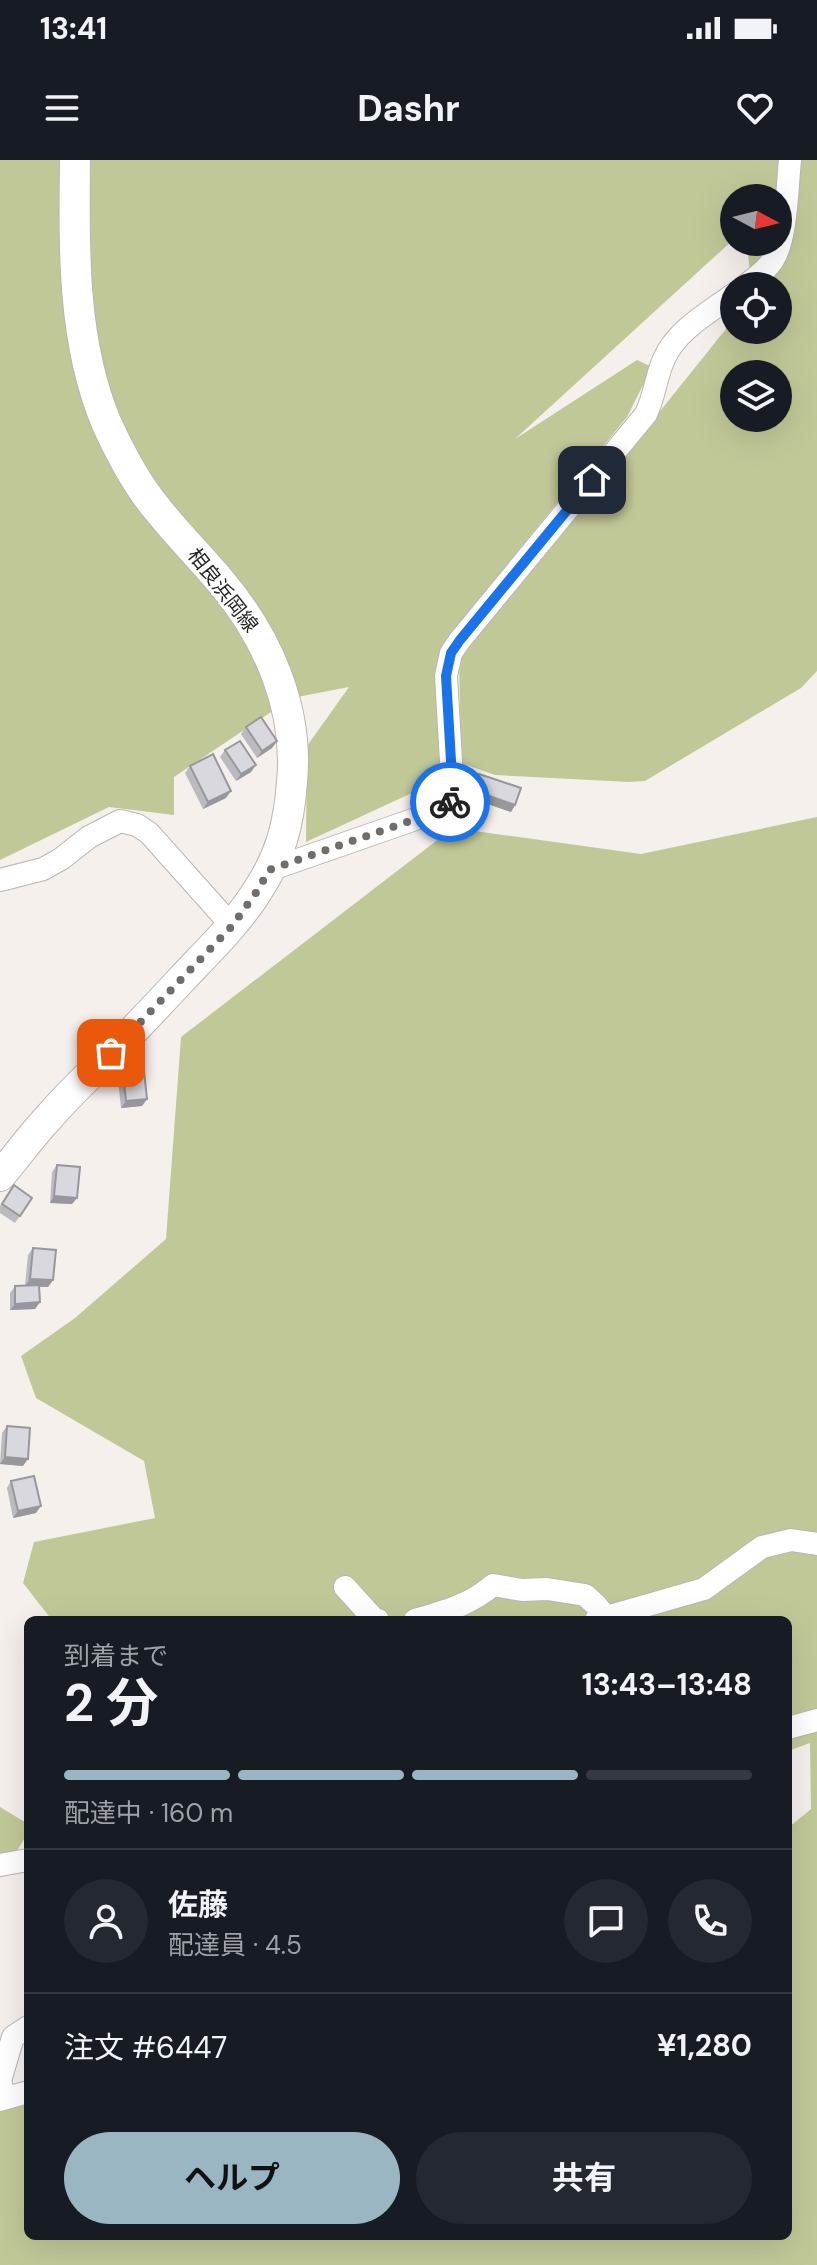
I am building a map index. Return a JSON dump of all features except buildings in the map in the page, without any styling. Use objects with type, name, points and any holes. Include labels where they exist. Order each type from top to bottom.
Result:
[{"type":"main road","name":"相良浜岡線","points":[[0,1176],[51,1114],[232,926],[258,890],[282,843],[289,816],[294,767],[286,704],[259,635],[221,582],[156,508],[129,469],[105,420],[88,365],[80,323],[75,160]]},
{"type":"street","points":[[764,272],[781,242],[790,160]]},
{"type":"street","points":[[269,870],[447,808],[453,795],[446,676],[451,653],[646,414],[654,398],[663,360],[674,343],[720,305]]},
{"type":"street","points":[[0,880],[43,869],[89,837],[120,821],[137,825],[149,833],[232,926]]},
{"type":"street","points":[[608,1616],[704,1589],[762,1547],[791,1540],[817,1544]]},
{"type":"street","points":[[430,1616],[456,1609],[493,1585],[585,1595],[596,1605],[600,1616]]},
{"type":"street","points":[[345,1587],[371,1616]]},
{"type":"street","points":[[792,1727],[817,1720]]},
{"type":"street","points":[[0,1865],[24,1861]]},
{"type":"street","points":[[24,2030],[13,2037],[0,2081],[2,2099],[24,2093]]},
{"type":"green space","points":[[0,160],[76,160],[87,319],[80,160],[817,160],[817,671],[801,688],[645,781],[495,775],[461,763],[459,657],[720,336],[720,344],[792,344],[792,272],[750,272],[748,256],[792,256],[792,184],[720,184],[720,252],[515,439],[637,360],[652,367],[627,417],[448,637],[436,678],[440,780],[306,842],[307,746],[349,687],[292,698],[174,777],[174,815],[109,807],[0,860]]},
{"type":"green space","points":[[817,817],[817,2265],[0,2265],[0,2100],[24,2093],[24,2240],[792,2240],[792,1825],[811,1809],[810,1743],[792,1750],[792,1616],[49,1616],[23,1583],[34,1542],[155,1518],[144,1461],[36,1398],[21,1356],[75,1318],[166,1239],[181,1037],[453,828],[641,854]]},
{"type":"green space","points":[[0,1807],[24,1822],[24,1839],[0,1878]]},
{"type":"way so far","points":[[111,1053],[232,926],[269,870],[447,808],[450,802]]},
{"type":"route","points":[[450,802],[453,795],[446,676],[451,653],[592,480]]}]
